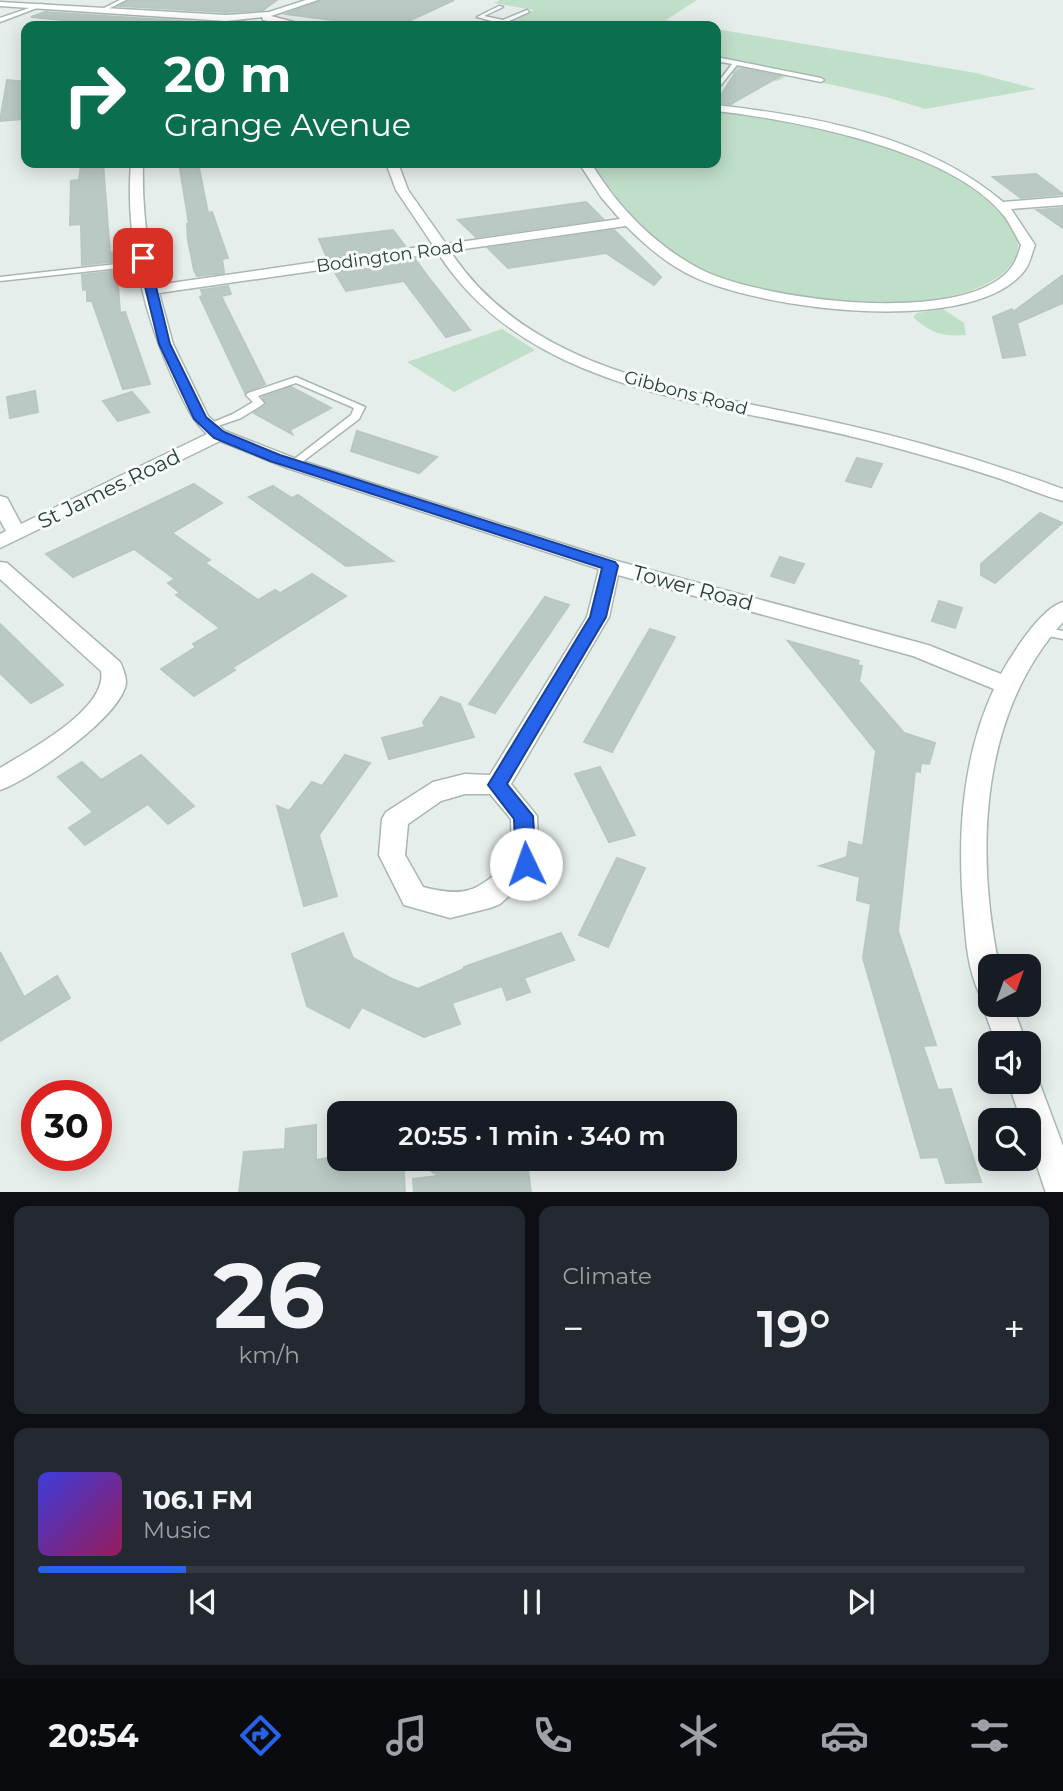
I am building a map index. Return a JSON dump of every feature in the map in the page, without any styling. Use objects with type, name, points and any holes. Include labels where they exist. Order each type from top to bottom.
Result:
[{"type":"street","points":[[0,4],[211,17],[261,15],[287,10],[314,0]]},
{"type":"street","points":[[261,15],[277,21]]},
{"type":"street","points":[[205,21],[211,17]]},
{"type":"street","points":[[588,168],[593,178],[631,221],[669,256],[696,273],[766,296],[817,304],[892,308],[969,297],[985,292],[1010,278],[1023,264],[1028,245],[1016,220],[1002,206],[954,174],[918,156],[877,141],[805,121],[721,109]]},
{"type":"street","points":[[136,168],[144,263],[164,344],[201,419],[214,431]]},
{"type":"street","name":"Gibbons Road","points":[[394,168],[398,180],[477,294],[506,319],[549,345],[604,370],[692,398],[911,445],[1063,495]]},
{"type":"street","points":[[1002,206],[1063,201]]},
{"type":"street","name":"Bodington Road","points":[[150,290],[631,221]]},
{"type":"street","name":"Tower Road","points":[[214,431],[293,464],[610,566],[920,650],[1006,685]]},
{"type":"street","name":"St James Road","points":[[8,538],[214,431]]},
{"type":"street","points":[[0,502],[8,538]]},
{"type":"street","points":[[497,785],[598,617],[610,566]]},
{"type":"street","points":[[0,568],[112,668],[114,685],[103,703],[72,733],[0,780]]},
{"type":"street","points":[[981,954],[972,856],[981,758],[1006,685],[1030,646],[1053,633],[1063,609]]},
{"type":"street","points":[[464,782],[497,785],[524,816],[526,864],[490,896],[450,906],[414,897],[392,855],[395,819],[433,790],[464,782]]},
{"type":"street","points":[[1028,1094],[1063,1192]]},
{"type":"lane","points":[[102,10],[124,0]]},
{"type":"lane","points":[[0,20],[43,5]]},
{"type":"lane","points":[[498,21],[479,17],[501,7]]},
{"type":"lane","points":[[505,21],[527,12]]},
{"type":"lane","points":[[721,60],[821,80]]},
{"type":"lane","points":[[721,82],[736,63]]},
{"type":"lane","points":[[0,279],[144,263]]},
{"type":"lane","points":[[214,431],[259,403],[251,395],[296,380],[360,407],[355,417],[293,464]]},
{"type":"green space","points":[[500,0],[697,0],[666,20],[672,21],[510,21],[534,10],[494,3]]},
{"type":"green space","points":[[721,30],[976,73],[1036,89],[925,109],[886,97],[789,75],[777,81],[725,72],[729,65],[721,63]]},
{"type":"green space","points":[[721,111],[789,120],[870,141],[910,155],[946,172],[978,193],[1004,217],[1018,242],[1017,254],[1000,276],[980,287],[954,295],[870,304],[792,298],[726,280],[682,259],[638,221],[596,168],[721,168]]},
{"type":"green space","points":[[943,309],[964,323],[966,335],[937,333],[913,317],[917,313]]},
{"type":"green space","points":[[502,329],[535,350],[454,392],[407,362]]},
{"type":"building","points":[[128,0],[277,0],[263,10],[226,12],[119,6]]},
{"type":"building","points":[[321,0],[454,0],[409,21],[339,21],[286,14]]},
{"type":"building","points":[[45,12],[181,21],[73,21],[31,17]]},
{"type":"building","points":[[742,69],[780,76],[731,104],[721,103],[721,95],[735,73]]},
{"type":"building","points":[[7,80],[21,81],[21,119],[0,121]]},
{"type":"building","points":[[81,168],[103,168],[110,253],[116,252],[117,261],[82,265],[81,224],[70,225],[71,181],[79,180]]},
{"type":"building","points":[[180,168],[199,168],[208,213],[212,212],[228,258],[222,259],[224,273],[197,276],[188,240],[189,224]]},
{"type":"building","points":[[1036,174],[1063,194],[1021,198],[993,177]]},
{"type":"building","points":[[586,202],[603,219],[476,237],[458,220]]},
{"type":"building","points":[[1063,208],[1063,228],[1037,210]]},
{"type":"building","points":[[393,230],[405,246],[327,258],[319,239]]},
{"type":"building","points":[[614,230],[661,277],[654,285],[606,253],[508,268],[488,248]]},
{"type":"building","points":[[415,259],[470,330],[446,337],[404,281],[346,291],[334,271]]},
{"type":"building","points":[[117,271],[120,313],[125,312],[150,384],[123,389],[92,301],[87,301],[87,289],[83,290],[82,275]]},
{"type":"building","points":[[1063,275],[1063,303],[1017,323],[1025,355],[1003,358],[993,317],[1012,309],[1013,312]]},
{"type":"building","points":[[228,286],[231,294],[221,296],[265,384],[245,393],[200,297],[203,295],[201,290]]},
{"type":"building","points":[[291,387],[331,408],[292,429],[289,428],[292,434],[254,413],[266,405],[263,397]]},
{"type":"building","points":[[35,391],[38,412],[10,418],[7,397]]},
{"type":"building","points":[[132,392],[149,412],[118,421],[103,401]]},
{"type":"building","points":[[357,431],[437,457],[419,473],[351,451]]},
{"type":"building","points":[[857,458],[882,464],[871,487],[846,481]]},
{"type":"building","points":[[194,484],[222,503],[172,533],[210,560],[205,563],[258,600],[275,590],[280,593],[312,574],[346,596],[232,668],[235,670],[194,696],[161,669],[196,647],[193,644],[220,628],[176,595],[180,593],[168,583],[175,579],[134,549],[73,577],[46,554]]},
{"type":"building","points":[[273,486],[292,498],[298,495],[393,561],[346,566],[249,497]]},
{"type":"building","points":[[1040,513],[1062,523],[995,583],[981,575],[981,564]]},
{"type":"building","points":[[780,557],[804,564],[794,583],[771,576]]},
{"type":"building","points":[[545,597],[569,605],[495,713],[469,704]]},
{"type":"building","points":[[939,601],[962,608],[955,628],[932,621]]},
{"type":"building","points":[[0,624],[63,685],[31,703],[0,673]]},
{"type":"building","points":[[650,629],[675,637],[612,752],[584,742]]},
{"type":"building","points":[[788,641],[859,661],[857,665],[862,666],[859,681],[904,733],[935,743],[929,764],[921,763],[920,772],[915,771],[898,931],[936,1045],[923,1046],[938,1090],[951,1089],[981,1182],[946,1183],[938,1157],[921,1158],[863,958],[871,904],[857,900],[860,877],[820,866],[847,857],[849,842],[863,846],[876,751]]},
{"type":"building","points":[[441,697],[460,704],[474,737],[389,759],[382,738],[425,727],[423,722]]},
{"type":"building","points":[[141,755],[194,806],[168,824],[148,804],[85,845],[69,828],[93,812],[58,777],[82,762],[101,780]]},
{"type":"building","points":[[345,755],[370,763],[319,835],[337,896],[304,906],[277,806],[289,811],[312,782],[322,786]]},
{"type":"building","points":[[600,767],[635,835],[609,842],[575,774]]},
{"type":"building","points":[[617,858],[645,868],[608,947],[579,935]]},
{"type":"building","points":[[343,933],[353,958],[392,979],[418,989],[464,967],[561,933],[574,960],[524,978],[530,992],[507,1000],[502,986],[452,1003],[460,1024],[424,1037],[362,1007],[349,1028],[307,1006],[292,954]]},
{"type":"building","points":[[0,952],[24,997],[57,976],[70,998],[0,1041]]},
{"type":"building","points":[[316,1125],[316,1160],[327,1158],[327,1171],[404,1171],[405,1192],[239,1192],[244,1152],[285,1149],[286,1129]]},
{"type":"building","points":[[431,1171],[528,1171],[531,1192],[414,1192],[413,1179],[438,1176]]},
{"type":"route","points":[[143,258],[164,344],[201,419],[219,435],[258,452],[414,505],[610,566],[598,617],[497,785],[524,816],[526,864]]}]
